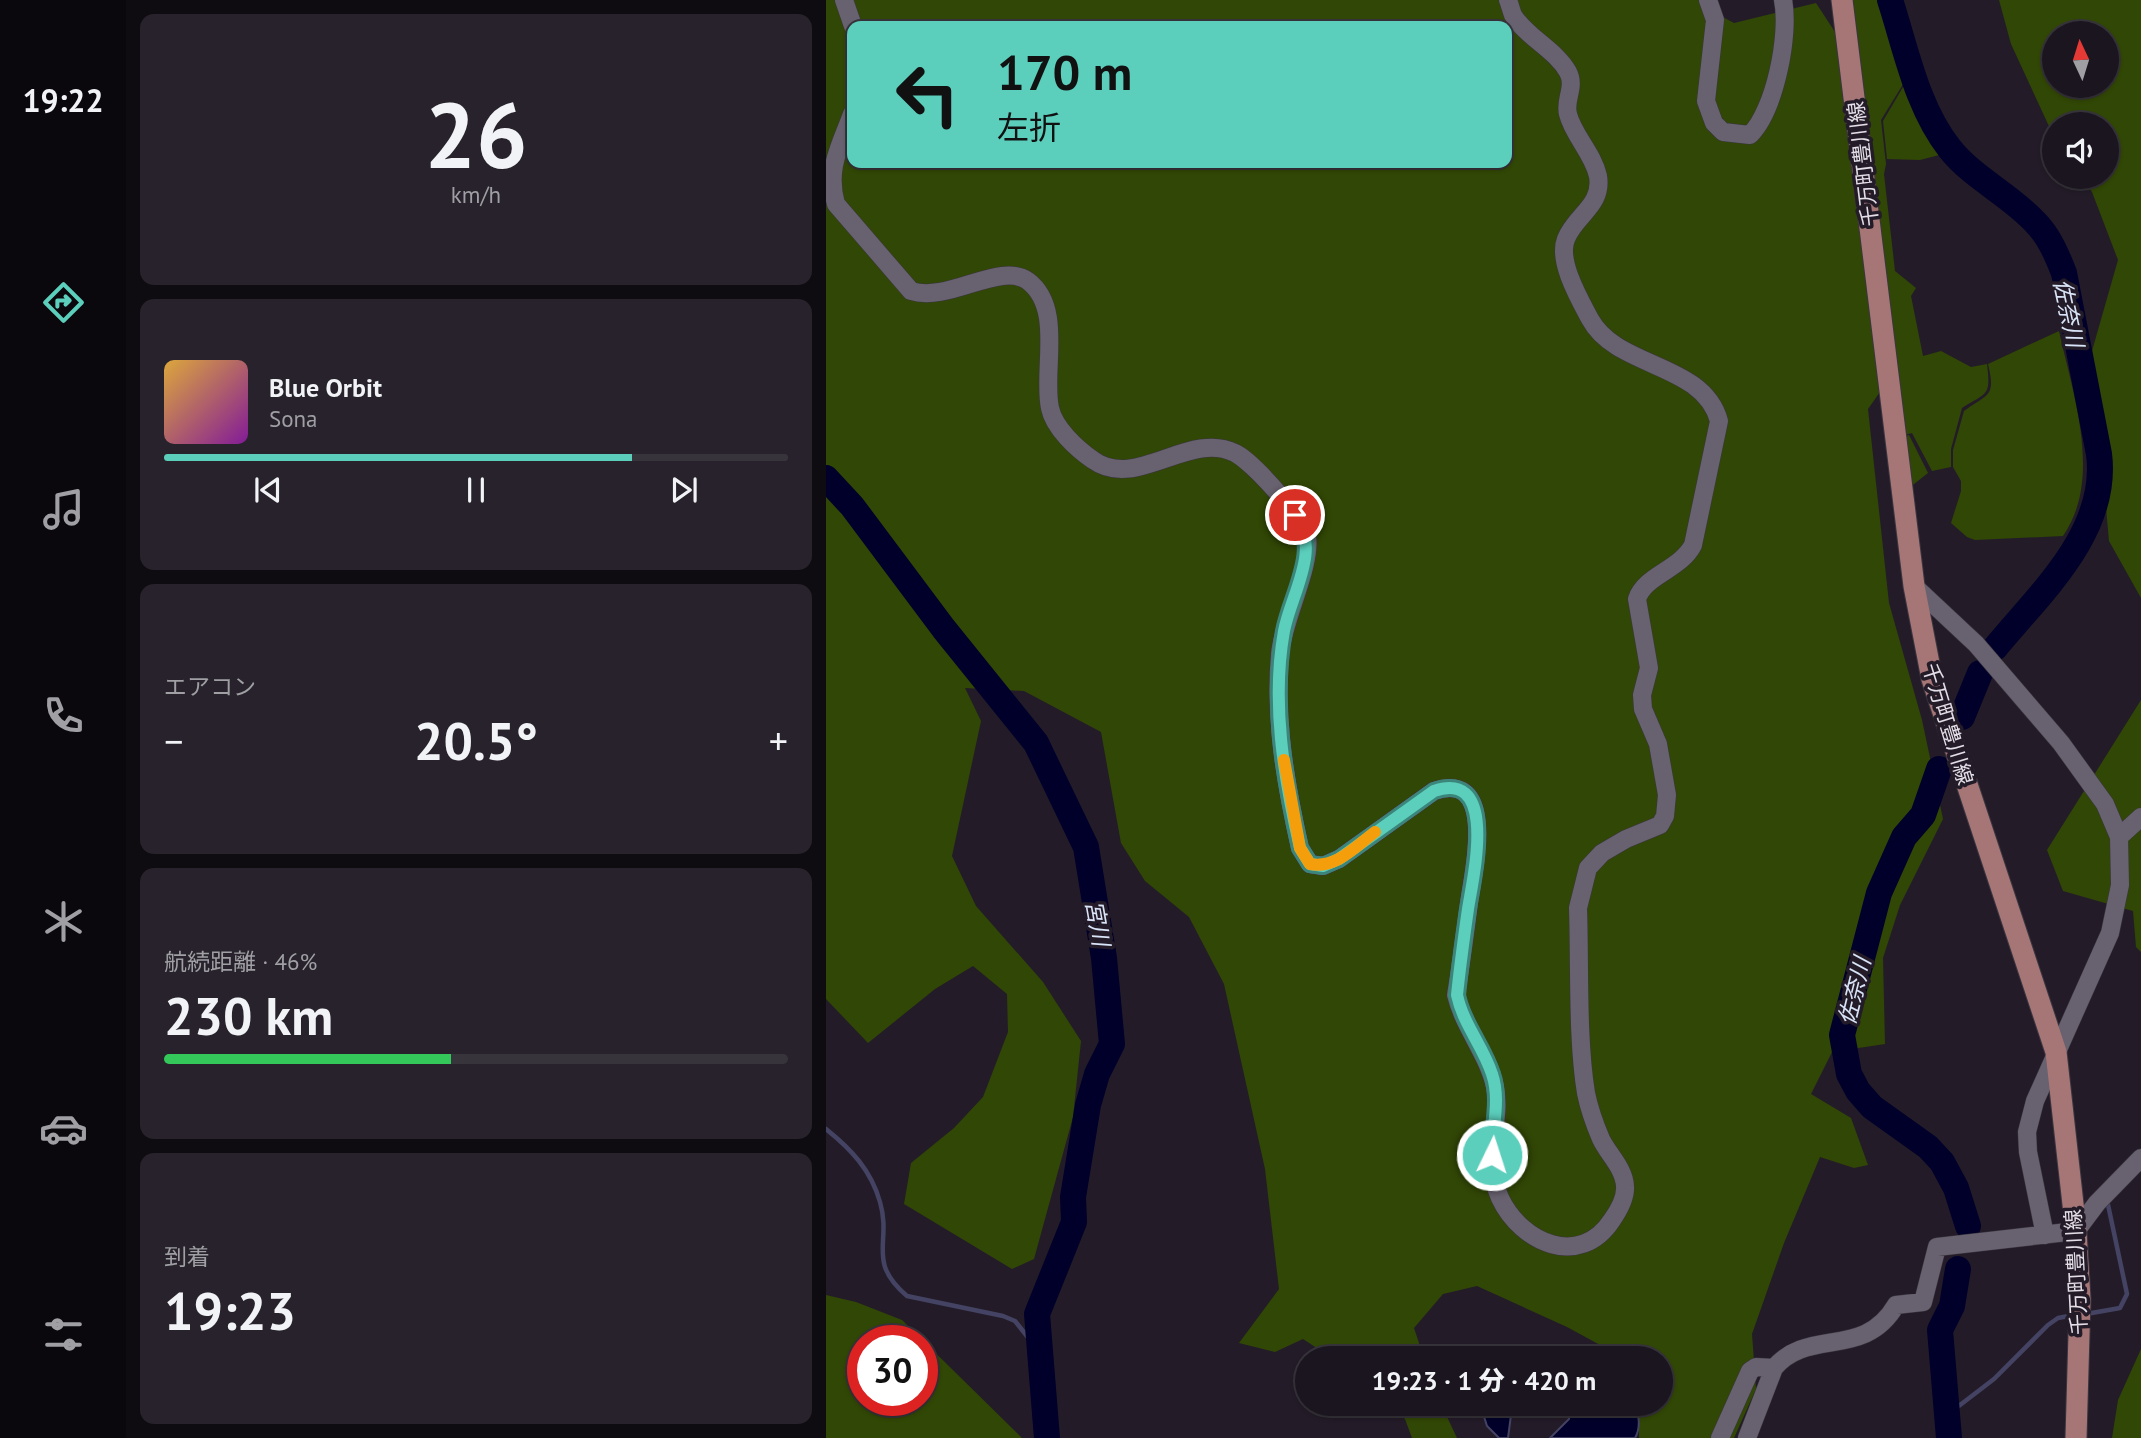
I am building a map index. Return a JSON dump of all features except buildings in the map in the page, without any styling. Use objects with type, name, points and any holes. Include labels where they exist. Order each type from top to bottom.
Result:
[{"type":"main road","name":"千万町豊川線","points":[[1842,0],[1914,586],[1932,679],[2056,1052],[2076,1231],[2080,1299],[2076,1438]]},
{"type":"street","points":[[844,0],[851,21]]},
{"type":"street","points":[[847,125],[833,156],[830,189],[836,204],[911,291],[926,296],[940,294],[1003,276],[1016,275],[1029,282],[1039,295],[1048,316],[1050,410],[1062,431],[1084,452],[1108,468],[1133,468],[1194,449],[1224,448],[1247,462],[1304,526],[1307,552],[1286,619],[1280,653],[1278,717],[1300,848],[1310,864],[1323,866],[1339,859],[1434,791],[1447,786],[1459,788],[1468,796],[1479,831],[1457,995],[1461,1017],[1492,1072],[1496,1091],[1492,1136],[1496,1182],[1501,1198],[1528,1234],[1546,1245],[1581,1245],[1598,1237],[1611,1223],[1622,1204],[1625,1185],[1620,1170],[1602,1140],[1587,1096],[1578,908],[1581,888],[1588,868],[1602,853],[1626,839],[1660,825],[1665,816],[1667,795],[1658,744],[1643,709],[1642,695],[1649,668],[1637,599],[1641,589],[1686,559],[1693,545],[1719,421],[1716,410],[1703,394],[1618,345],[1600,332],[1590,320],[1566,266],[1564,251],[1571,231],[1594,203],[1598,190],[1598,175],[1567,113],[1572,86],[1569,73],[1514,16],[1508,0]]},
{"type":"street","points":[[1708,0],[1715,20],[1706,101],[1709,114],[1723,132],[1741,135],[1750,135],[1767,108],[1782,48],[1786,14],[1783,0]]},
{"type":"street","points":[[1914,586],[1976,644],[2062,743],[2105,804],[2119,837],[2120,885],[2110,933],[2035,1101],[2027,1132],[2028,1152],[2045,1235]]},
{"type":"street","points":[[2119,837],[2141,817]]},
{"type":"street","points":[[1747,1438],[1774,1368],[1782,1359],[1805,1347],[1862,1338],[1887,1322],[1896,1305],[1923,1302],[1937,1247],[2076,1231],[2096,1203],[2141,1158]]},
{"type":"street","points":[[1720,1438],[1750,1371],[1762,1365],[1774,1368]]},
{"type":"green space","points":[[826,0],[1703,0],[1702,6],[1734,23],[1816,3],[1835,32],[1880,392],[1868,409],[1889,603],[1922,720],[1943,819],[1900,905],[1883,958],[1885,1044],[1832,1052],[1811,1094],[1851,1118],[1868,1165],[1854,1168],[1820,1157],[1784,1243],[1752,1334],[1756,1389],[1734,1438],[1639,1438],[1639,1416],[1673,1416],[1673,1346],[1602,1346],[1477,1286],[1443,1294],[1414,1328],[1420,1346],[1314,1346],[1303,1339],[1275,1352],[1239,1343],[1279,1289],[1265,1169],[1224,984],[1189,917],[1145,881],[1121,843],[1101,732],[1024,691],[965,688],[981,721],[952,856],[976,906],[1043,982],[1081,1041],[1073,1117],[1034,1259],[1012,1269],[904,1204],[911,1163],[954,1128],[983,1097],[1008,1032],[1007,994],[973,966],[935,989],[868,1043],[826,999]]},
{"type":"green space","points":[[1852,0],[1880,0],[1905,81],[1881,120],[1886,164],[1884,174],[1895,271],[1916,288],[1911,296],[1923,356],[1941,351],[1971,367],[1987,364],[1988,383],[1985,392],[1962,408],[1951,449],[1951,467],[1932,471],[1912,433],[1902,436]]},
{"type":"green space","points":[[1999,0],[2141,0],[2141,598],[2109,541],[2092,351],[2118,260],[2090,189],[2119,189],[2119,112],[2042,112],[2011,44]]},
{"type":"green space","points":[[1906,82],[1921,122],[1943,154],[1920,160],[1887,159],[1883,121]]},
{"type":"green space","points":[[2059,331],[2081,436],[2081,489],[2075,513],[2063,536],[1975,540],[1967,537],[1951,523],[1961,491],[1961,481],[1953,467],[1953,450],[1964,411],[1988,394],[1991,383],[1988,364]]},
{"type":"green space","points":[[1909,435],[1928,473],[1909,488],[1902,437]]},
{"type":"green space","points":[[2141,700],[2141,952],[2136,947],[2133,911],[2063,891],[2047,850]]},
{"type":"green space","points":[[826,1295],[856,1302],[902,1320],[907,1325],[847,1325],[847,1416],[938,1416],[938,1355],[1022,1438],[826,1438]]},
{"type":"green space","points":[[2141,1349],[2141,1438],[2112,1438],[2118,1400]]},
{"type":"green space","points":[[1402,1416],[1447,1416],[1457,1438],[1412,1438]]},
{"type":"water","points":[[1484,1416],[1511,1416],[1508,1438],[1499,1438],[1487,1426]]},
{"type":"water","points":[[1569,1416],[1638,1416],[1639,1421],[1635,1438],[1550,1438]]},
{"type":"waterway","name":"佐奈川","points":[[1890,0],[1921,97],[1939,133],[1969,169],[2035,222],[2055,253],[2064,273],[2099,454],[2099,482],[2093,509],[2082,535],[2068,560],[1995,648]]},
{"type":"waterway","name":"宮川","points":[[826,478],[852,506],[944,629],[1036,743],[1086,847],[1104,958],[1112,1044],[1097,1074],[1088,1105],[1073,1197],[1074,1222],[1037,1314],[1047,1438]]},
{"type":"waterway","name":"佐奈川","points":[[1962,717],[1980,673]]},
{"type":"waterway","name":"佐奈川","points":[[1939,769],[1923,815],[1904,837],[1879,893],[1842,1035],[1849,1074],[1858,1091],[1872,1107],[1928,1147],[1942,1162],[1956,1188],[1968,1226]]},
{"type":"waterway","points":[[826,1129],[859,1161],[876,1190],[883,1216],[884,1262],[895,1284],[907,1296],[1003,1316],[1015,1321],[1038,1350]]},
{"type":"waterway","points":[[2086,1314],[2120,1308],[2127,1294],[2107,1200]]},
{"type":"waterway","name":"佐奈川","points":[[1949,1438],[1940,1330],[1952,1306],[1958,1269]]},
{"type":"waterway","points":[[1947,1415],[1994,1379],[2048,1325],[2058,1318],[2074,1315]]},
{"type":"slow traffic","points":[[1284,760],[1300,848],[1310,864],[1323,866],[1339,859],[1375,832]]},
{"type":"route","points":[[1295,515],[1304,526],[1307,552],[1286,619],[1280,653],[1278,717],[1291,808],[1300,848],[1310,864],[1323,866],[1339,859],[1434,791],[1447,786],[1459,788],[1468,796],[1475,810],[1479,831],[1457,995],[1461,1017],[1492,1072],[1496,1109],[1492,1155]]}]
